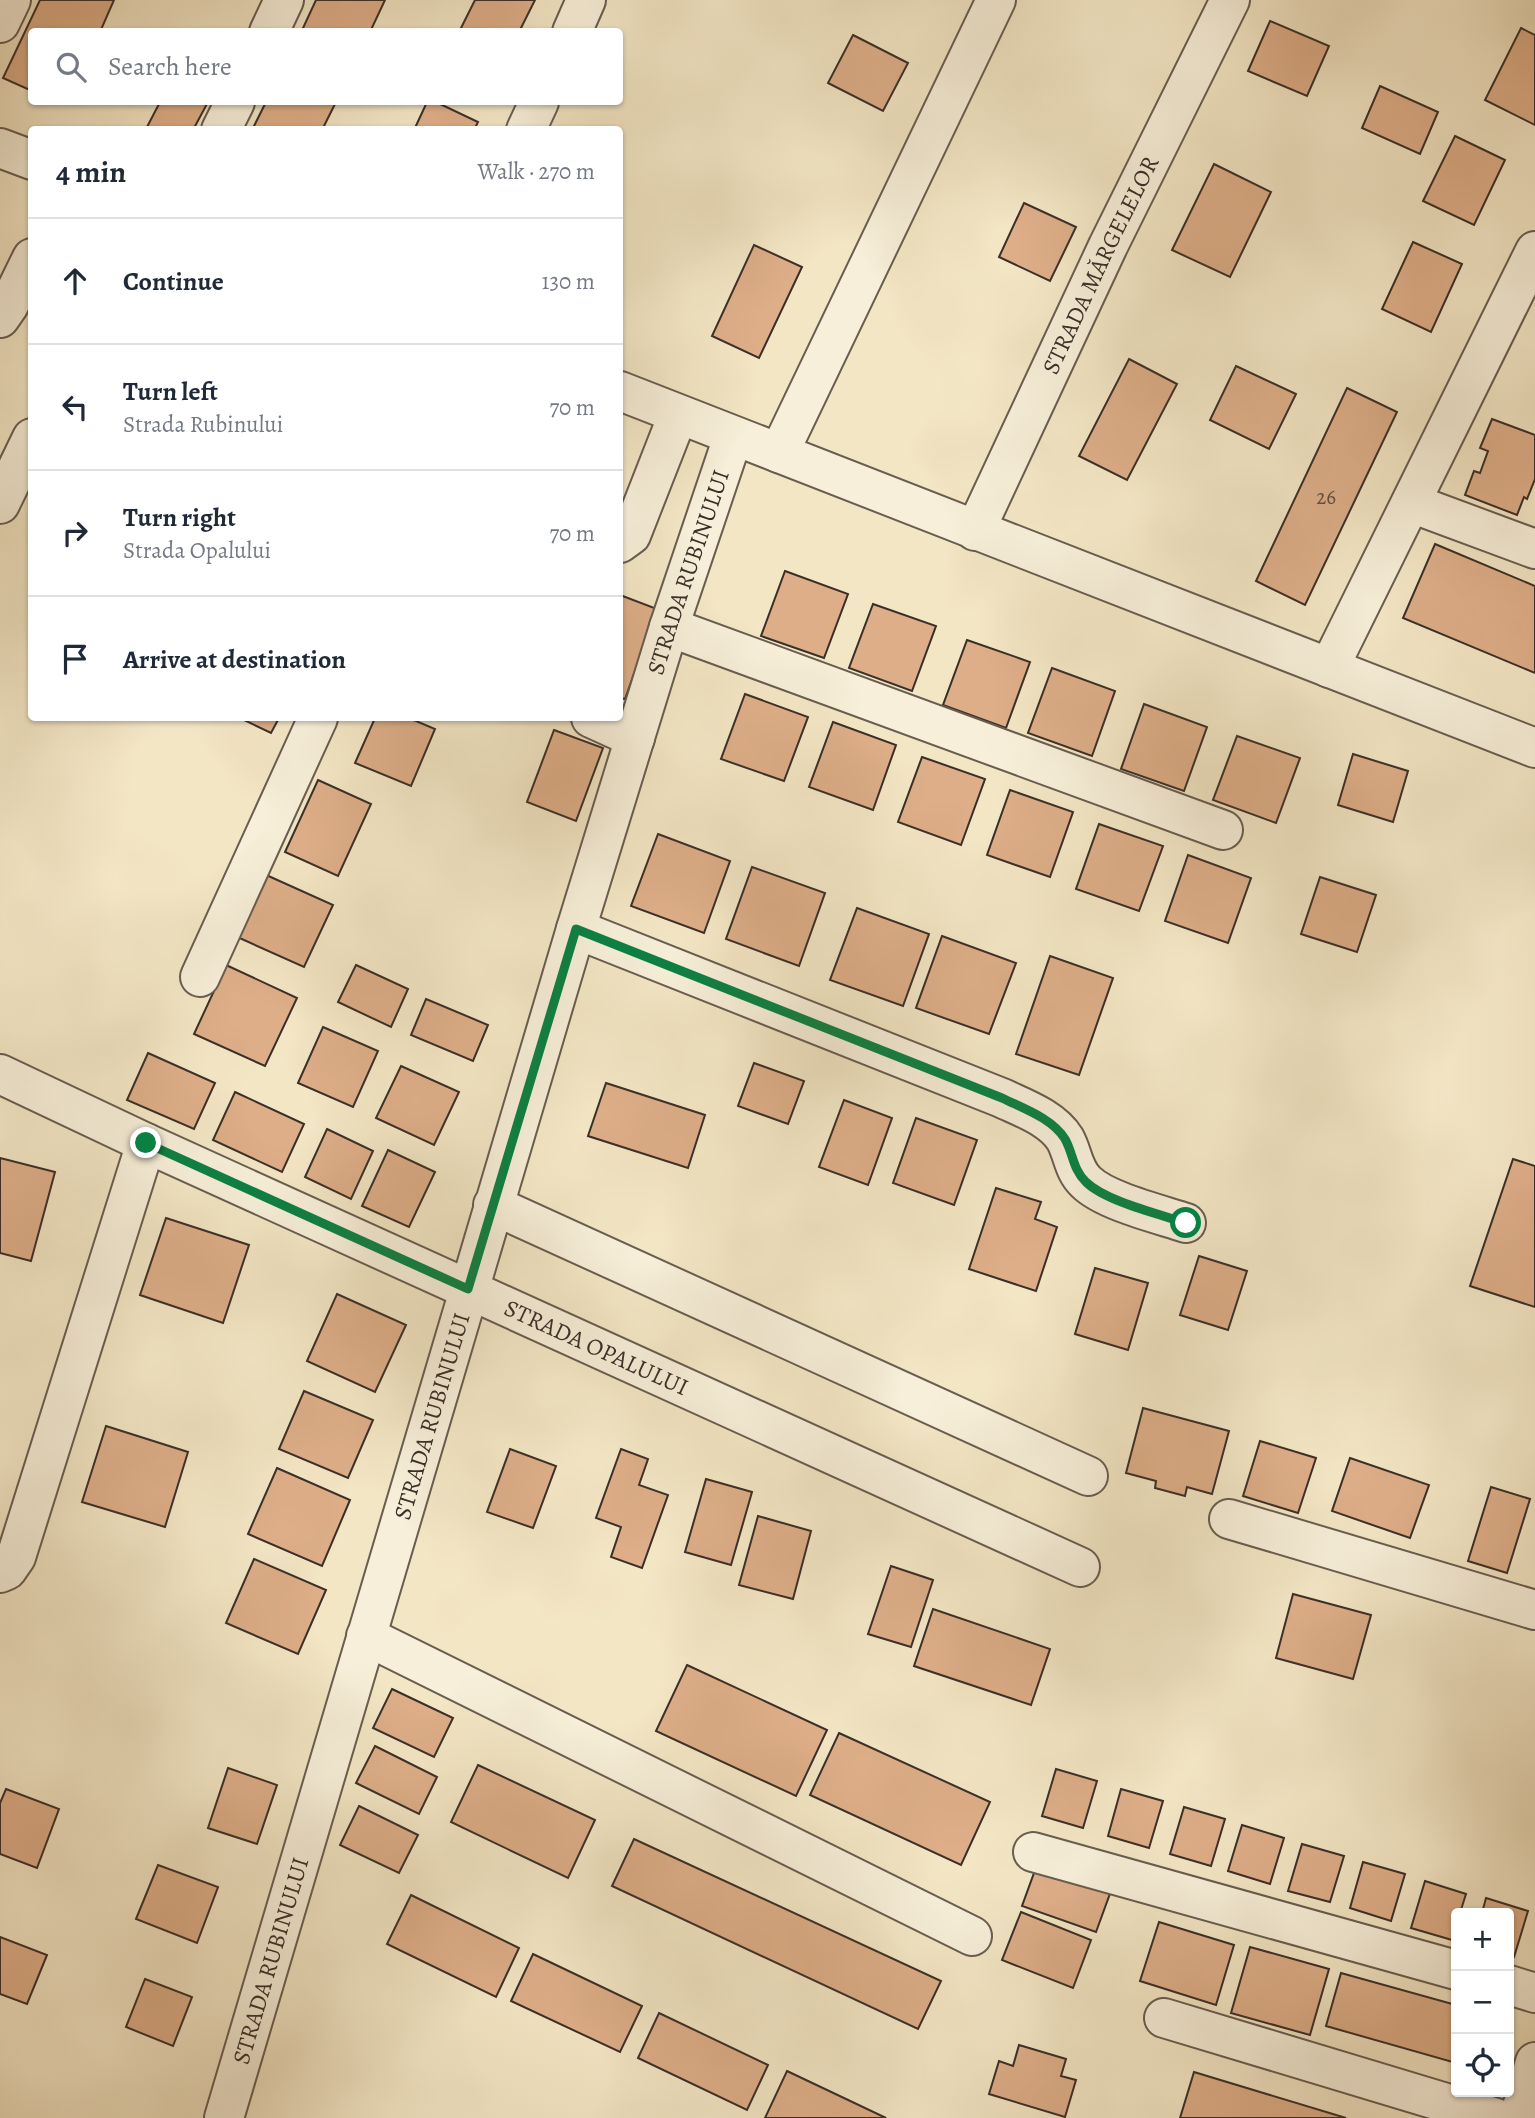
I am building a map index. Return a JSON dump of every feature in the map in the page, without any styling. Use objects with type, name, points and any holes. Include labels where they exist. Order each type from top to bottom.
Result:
[{"type":"street","points":[[0,23],[11,0]]},
{"type":"street","points":[[271,28],[284,0]]},
{"type":"street","points":[[574,28],[586,0]]},
{"type":"street","points":[[779,453],[996,0]]},
{"type":"street","name":"STRADA MĂRGELELOR","points":[[975,531],[1108,246],[1230,0]]},
{"type":"street","points":[[223,126],[234,105]]},
{"type":"street","points":[[528,126],[538,105]]},
{"type":"street","points":[[0,148],[28,158]]},
{"type":"street","points":[[1329,668],[1535,251]]},
{"type":"street","points":[[0,318],[28,266]]},
{"type":"street","points":[[623,392],[1535,748]]},
{"type":"street","points":[[623,542],[631,535],[678,415]]},
{"type":"street","name":"STRADA RUBINULUI","points":[[224,2118],[576,929],[669,627],[733,437]]},
{"type":"street","points":[[0,504],[28,446]]},
{"type":"street","points":[[1411,503],[1535,549]]},
{"type":"street","points":[[669,627],[1223,830]]},
{"type":"street","points":[[200,977],[317,721]]},
{"type":"street","points":[[598,721],[635,738]]},
{"type":"street","points":[[576,929],[1034,1113],[1065,1138],[1073,1162],[1083,1180],[1096,1191],[1186,1223]]},
{"type":"street","name":"STRADA OPALULUI","points":[[0,1074],[146,1143],[1080,1567]]},
{"type":"street","points":[[0,1573],[7,1570],[16,1557],[146,1143]]},
{"type":"street","points":[[494,1205],[1088,1476]]},
{"type":"street","points":[[1229,1519],[1535,1610]]},
{"type":"street","points":[[366,1636],[972,1936]]},
{"type":"street","points":[[1033,1852],[1451,1969]]},
{"type":"street","points":[[1514,1987],[1535,1993]]},
{"type":"street","points":[[1164,2018],[1496,2118]]},
{"type":"street","points":[[1519,2118],[1535,2062]]},
{"type":"building","points":[[40,0],[114,0],[102,28],[28,28],[28,89],[3,78]]},
{"type":"building","points":[[316,0],[385,0],[372,28],[303,28]]},
{"type":"building","points":[[475,0],[535,0],[521,28],[461,28]]},
{"type":"building","points":[[1270,21],[1329,46],[1307,96],[1248,71]]},
{"type":"building","points":[[1521,28],[1535,35],[1535,125],[1485,100]]},
{"type":"building","points":[[853,35],[908,63],[883,111],[828,83]]},
{"type":"building","points":[[1380,86],[1438,112],[1420,154],[1362,128]]},
{"type":"building","points":[[158,105],[206,105],[195,126],[148,126]]},
{"type":"building","points":[[264,105],[334,105],[324,126],[254,126]]},
{"type":"building","points":[[426,105],[442,105],[478,122],[476,126],[416,126]]},
{"type":"building","points":[[1455,136],[1505,160],[1474,225],[1423,201]]},
{"type":"building","points":[[1214,164],[1271,192],[1230,277],[1172,250]]},
{"type":"building","points":[[1024,203],[1076,227],[1050,281],[999,257]]},
{"type":"building","points":[[1413,242],[1462,264],[1431,332],[1382,309]]},
{"type":"building","points":[[754,245],[802,267],[759,358],[712,336]]},
{"type":"building","points":[[1129,359],[1177,384],[1127,480],[1079,456]]},
{"type":"building","points":[[1236,366],[1296,394],[1269,449],[1210,420]]},
{"type":"building","points":[[1347,388],[1397,412],[1305,605],[1256,581]]},
{"type":"building","points":[[1492,419],[1535,435],[1535,479],[1517,515],[1465,495],[1474,471],[1480,473],[1488,451],[1480,448]]},
{"type":"building","points":[[1435,544],[1535,586],[1535,673],[1403,618]]},
{"type":"building","points":[[785,571],[848,594],[824,658],[761,636]]},
{"type":"building","points":[[623,596],[657,609],[623,699]]},
{"type":"building","points":[[873,604],[936,626],[912,691],[849,668]]},
{"type":"building","points":[[967,640],[1030,662],[1006,728],[943,705]]},
{"type":"building","points":[[1052,668],[1115,691],[1092,756],[1028,733]]},
{"type":"building","points":[[745,694],[808,717],[784,781],[721,759]]},
{"type":"building","points":[[1144,704],[1207,727],[1184,791],[1121,769]]},
{"type":"building","points":[[246,721],[277,721],[271,733]]},
{"type":"building","points":[[374,721],[416,721],[435,729],[411,786],[355,763]]},
{"type":"building","points":[[833,722],[896,745],[873,810],[809,787]]},
{"type":"building","points":[[554,730],[603,748],[576,821],[527,802]]},
{"type":"building","points":[[1237,736],[1300,758],[1276,823],[1213,800]]},
{"type":"building","points":[[1353,754],[1408,771],[1393,822],[1338,805]]},
{"type":"building","points":[[922,757],[985,779],[961,845],[898,822]]},
{"type":"building","points":[[318,780],[371,804],[338,876],[285,852]]},
{"type":"building","points":[[1010,790],[1073,812],[1050,877],[987,855]]},
{"type":"building","points":[[1099,824],[1163,846],[1139,911],[1076,889]]},
{"type":"building","points":[[658,834],[730,861],[704,933],[631,906]]},
{"type":"building","points":[[1188,855],[1251,878],[1228,943],[1165,921]]},
{"type":"building","points":[[752,867],[825,893],[799,966],[726,939]]},
{"type":"building","points":[[264,874],[333,905],[304,967],[235,936]]},
{"type":"building","points":[[1320,877],[1376,895],[1357,952],[1301,934]]},
{"type":"building","points":[[857,908],[929,934],[903,1006],[830,980]]},
{"type":"building","points":[[942,936],[1016,963],[989,1034],[916,1008]]},
{"type":"building","points":[[1050,956],[1113,978],[1079,1075],[1016,1054]]},
{"type":"building","points":[[226,965],[297,998],[265,1066],[194,1034]]},
{"type":"building","points":[[356,965],[408,989],[391,1027],[338,1002]]},
{"type":"building","points":[[426,999],[488,1025],[473,1061],[411,1035]]},
{"type":"building","points":[[323,1027],[378,1051],[353,1107],[298,1083]]},
{"type":"building","points":[[148,1053],[215,1083],[194,1129],[127,1100]]},
{"type":"building","points":[[754,1063],[804,1081],[788,1124],[738,1106]]},
{"type":"building","points":[[401,1066],[459,1092],[434,1145],[376,1118]]},
{"type":"building","points":[[606,1083],[705,1115],[688,1168],[588,1136]]},
{"type":"building","points":[[235,1092],[304,1124],[282,1172],[213,1140]]},
{"type":"building","points":[[844,1100],[892,1118],[868,1185],[819,1167]]},
{"type":"building","points":[[916,1118],[977,1140],[954,1205],[893,1183]]},
{"type":"building","points":[[327,1129],[373,1151],[351,1199],[305,1177]]},
{"type":"building","points":[[388,1150],[435,1172],[409,1227],[362,1206]]},
{"type":"building","points":[[0,1158],[55,1172],[31,1261],[0,1253]]},
{"type":"building","points":[[1513,1159],[1535,1166],[1535,1307],[1470,1286]]},
{"type":"building","points":[[996,1188],[1041,1202],[1035,1219],[1057,1227],[1036,1291],[969,1269]]},
{"type":"building","points":[[166,1218],[249,1245],[223,1323],[140,1295]]},
{"type":"building","points":[[1199,1256],[1247,1271],[1228,1330],[1180,1315]]},
{"type":"building","points":[[1095,1268],[1148,1283],[1128,1350],[1075,1334]]},
{"type":"building","points":[[337,1294],[406,1325],[375,1392],[307,1361]]},
{"type":"building","points":[[304,1391],[373,1420],[348,1478],[279,1449]]},
{"type":"building","points":[[1143,1408],[1229,1431],[1212,1494],[1187,1487],[1185,1496],[1155,1488],[1156,1481],[1126,1473]]},
{"type":"building","points":[[106,1426],[188,1452],[165,1527],[82,1502]]},
{"type":"building","points":[[1260,1441],[1316,1458],[1298,1513],[1243,1496]]},
{"type":"building","points":[[510,1449],[556,1466],[533,1528],[487,1512]]},
{"type":"building","points":[[621,1449],[648,1459],[639,1485],[668,1495],[642,1568],[611,1557],[621,1527],[596,1518]]},
{"type":"building","points":[[1350,1458],[1429,1485],[1410,1538],[1332,1511]]},
{"type":"building","points":[[277,1468],[350,1500],[322,1566],[248,1534]]},
{"type":"building","points":[[706,1479],[752,1492],[731,1565],[685,1552]]},
{"type":"building","points":[[1491,1487],[1530,1499],[1507,1573],[1468,1561]]},
{"type":"building","points":[[758,1516],[811,1531],[793,1599],[739,1585]]},
{"type":"building","points":[[254,1559],[326,1590],[298,1654],[226,1623]]},
{"type":"building","points":[[891,1566],[933,1580],[911,1647],[868,1634]]},
{"type":"building","points":[[1293,1594],[1371,1615],[1353,1679],[1276,1658]]},
{"type":"building","points":[[933,1609],[1050,1649],[1031,1705],[914,1666]]},
{"type":"building","points":[[687,1665],[827,1730],[796,1796],[656,1731]]},
{"type":"building","points":[[392,1689],[453,1718],[434,1757],[373,1728]]},
{"type":"building","points":[[839,1733],[990,1802],[961,1865],[810,1795]]},
{"type":"building","points":[[375,1746],[437,1777],[419,1814],[356,1783]]},
{"type":"building","points":[[478,1765],[595,1820],[568,1878],[451,1822]]},
{"type":"building","points":[[228,1768],[277,1785],[257,1844],[208,1828]]},
{"type":"building","points":[[1056,1769],[1097,1781],[1083,1828],[1042,1816]]},
{"type":"building","points":[[6,1789],[59,1809],[37,1868],[0,1854],[0,1803]]},
{"type":"building","points":[[1121,1789],[1163,1801],[1149,1848],[1108,1836]]},
{"type":"building","points":[[359,1806],[418,1835],[399,1873],[340,1845]]},
{"type":"building","points":[[1184,1807],[1225,1819],[1211,1866],[1170,1854]]},
{"type":"building","points":[[1242,1825],[1284,1838],[1270,1884],[1228,1871]]},
{"type":"building","points":[[634,1839],[941,1981],[918,2029],[612,1886]]},
{"type":"building","points":[[1302,1844],[1344,1856],[1330,1902],[1288,1891]]},
{"type":"building","points":[[1038,1862],[1112,1888],[1096,1932],[1022,1906]]},
{"type":"building","points":[[1363,1862],[1405,1874],[1391,1921],[1350,1908]]},
{"type":"building","points":[[158,1865],[218,1887],[197,1943],[136,1919]]},
{"type":"building","points":[[1425,1881],[1466,1894],[1462,1908],[1451,1908],[1451,1940],[1411,1928]]},
{"type":"building","points":[[411,1895],[519,1948],[496,1997],[387,1944]]},
{"type":"building","points":[[1486,1898],[1528,1911],[1514,1957],[1514,1908],[1483,1908]]},
{"type":"building","points":[[1021,1912],[1091,1940],[1073,1988],[1002,1960]]},
{"type":"building","points":[[1159,1922],[1234,1945],[1216,2005],[1140,1981]]},
{"type":"building","points":[[0,1937],[47,1955],[27,2004],[0,1994]]},
{"type":"building","points":[[1250,1947],[1329,1969],[1310,2035],[1231,2013]]},
{"type":"building","points":[[533,1954],[642,2006],[620,2052],[511,2001]]},
{"type":"building","points":[[1341,1973],[1451,2004],[1451,2062],[1326,2026]]},
{"type":"building","points":[[145,1979],[192,1997],[173,2046],[126,2027]]},
{"type":"building","points":[[659,2013],[768,2065],[747,2110],[638,2058]]},
{"type":"building","points":[[1019,2045],[1066,2059],[1061,2076],[1076,2080],[1065,2117],[989,2094],[999,2061],[1013,2066]]},
{"type":"building","points":[[787,2071],[886,2118],[765,2118]]},
{"type":"building","points":[[1194,2072],[1346,2118],[1180,2118]]},
{"type":"route","points":[[146,1143],[468,1289],[576,929],[1002,1098],[1044,1119],[1065,1138],[1073,1162],[1083,1180],[1096,1191],[1186,1223]]}]
